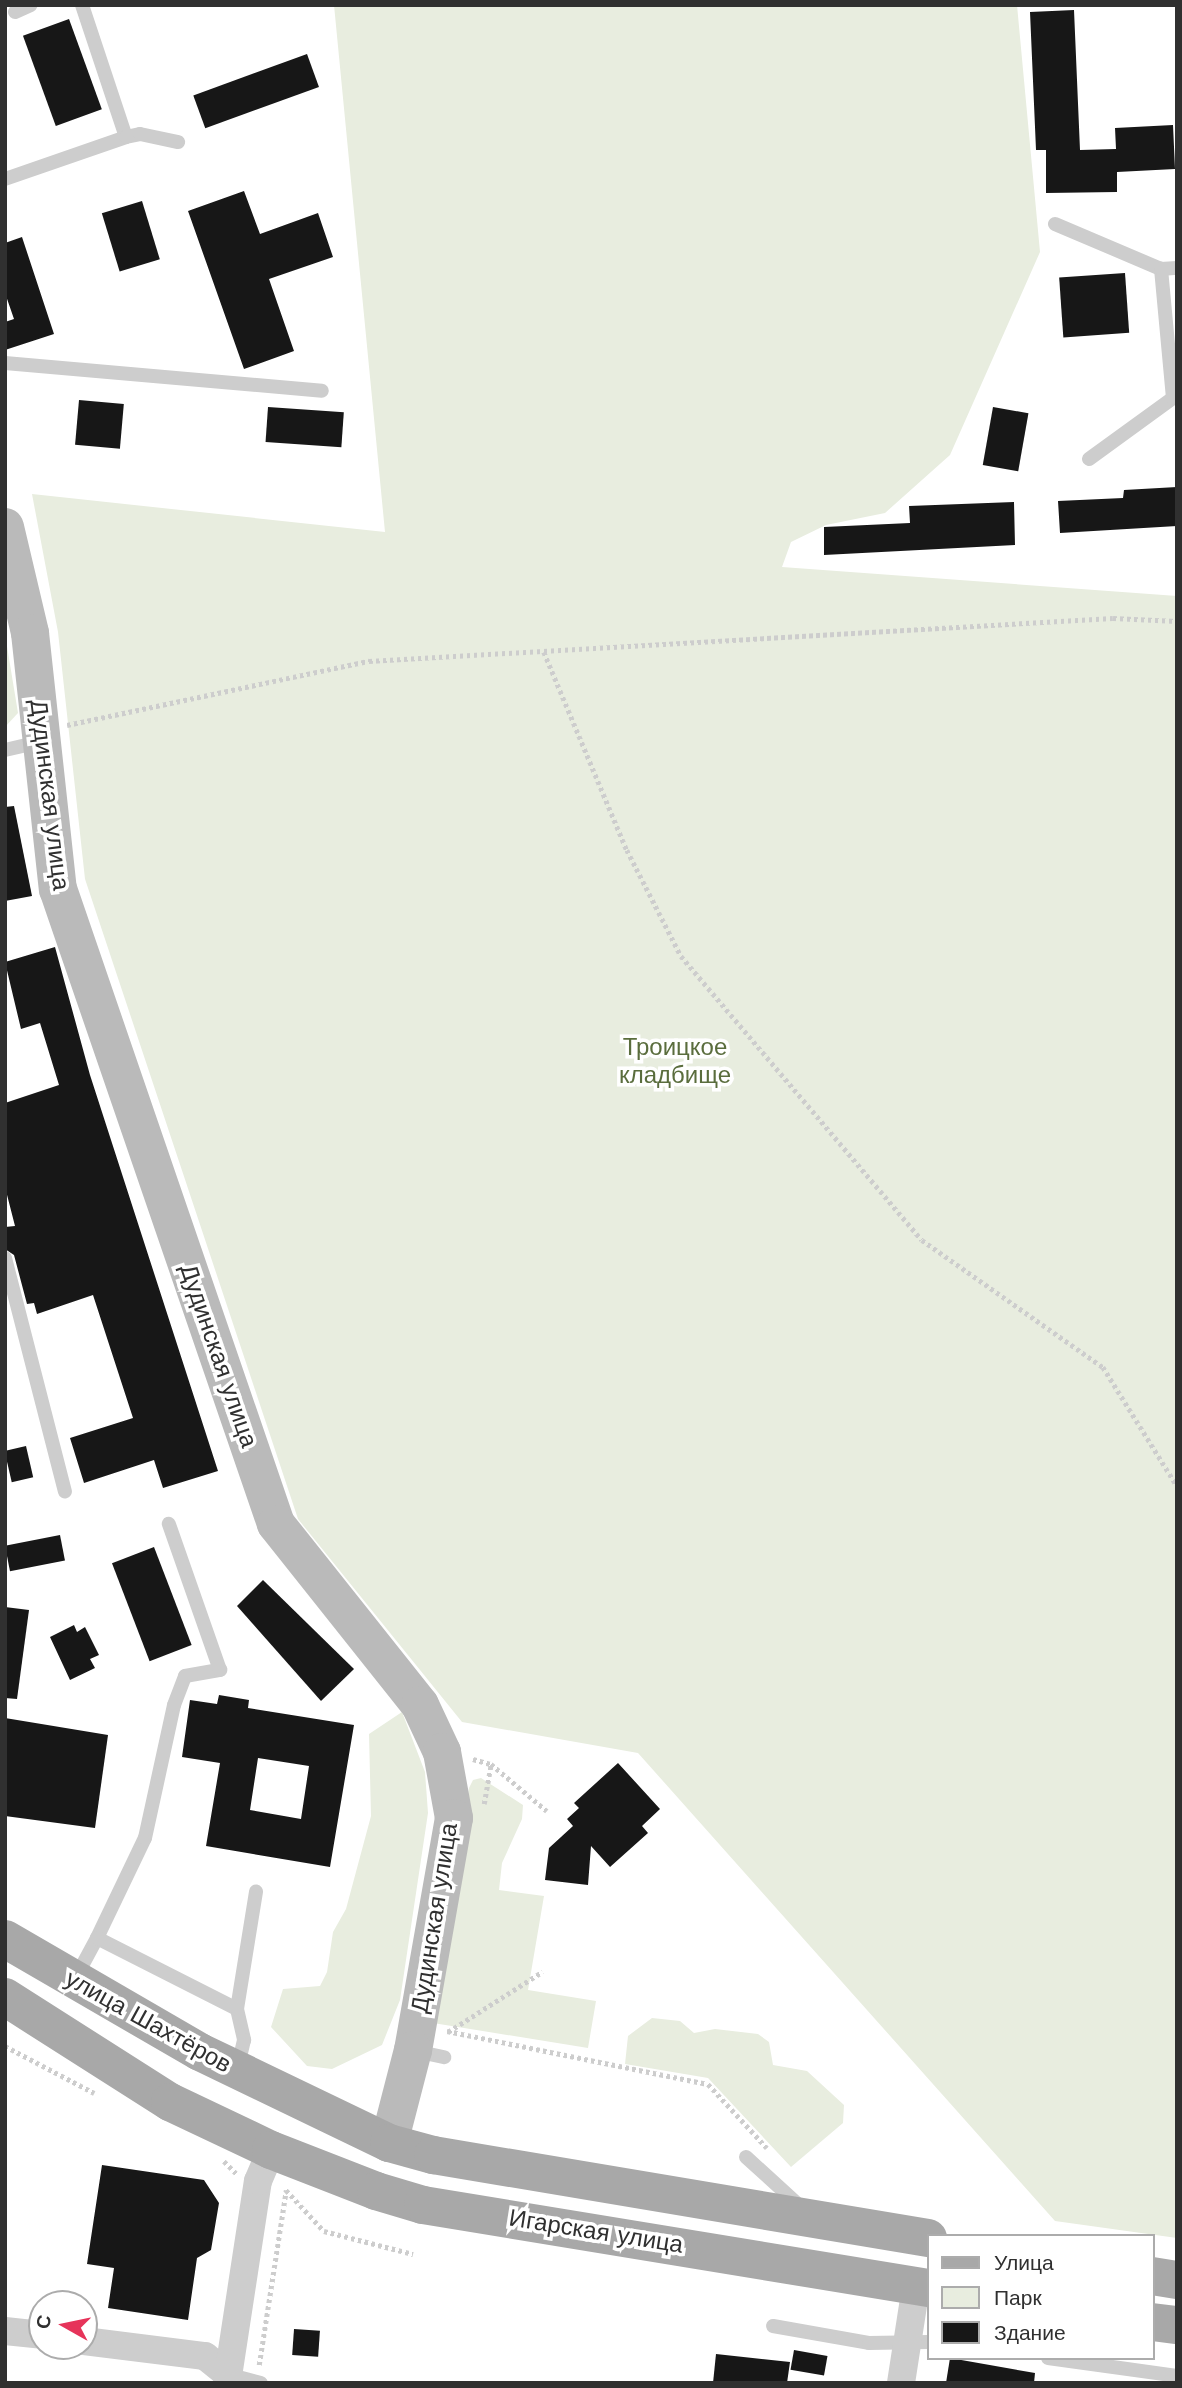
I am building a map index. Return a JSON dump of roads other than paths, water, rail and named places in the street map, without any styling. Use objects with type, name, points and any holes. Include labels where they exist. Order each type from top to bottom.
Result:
[{"type":"main road","name":"улица Шахтёров","points":[[5,1939],[74,1981],[292,2100]]},
{"type":"main road","name":"улица Шахтёров","points":[[5,1997],[170,2102],[271,2150]]},
{"type":"main road","name":"Игарская улица","points":[[292,2100],[389,2143],[433,2155],[818,2222],[926,2238]]},
{"type":"main road","name":"Игарская улица","points":[[271,2150],[343,2180],[423,2205],[922,2287]]},
{"type":"main road","points":[[1154,2276],[1177,2280]]},
{"type":"main road","points":[[1154,2322],[1177,2326]]},
{"type":"street","name":"Дудинская улица","points":[[5,527],[30,633],[23,746],[58,889],[276,1524],[420,1705],[442,1752],[454,1818],[429,2054],[389,2143]]},
{"type":"street","points":[[227,2379],[258,2181],[271,2150]]},
{"type":"street","points":[[901,2383],[918,2341],[922,2287]]},
{"type":"street","points":[[5,2331],[28,2333]]},
{"type":"street","points":[[98,2342],[205,2356],[227,2379]]},
{"type":"lane","points":[[15,12],[31,5]]},
{"type":"lane","points":[[82,5],[126,137]]},
{"type":"lane","points":[[5,179],[140,134],[178,142]]},
{"type":"lane","points":[[1055,224],[1161,269],[1177,268]]},
{"type":"lane","points":[[1089,459],[1173,398],[1161,269]]},
{"type":"lane","points":[[5,363],[321,391]]},
{"type":"lane","points":[[5,1258],[65,1490]]},
{"type":"lane","points":[[74,1981],[145,1838],[174,1705],[185,1676],[220,1670],[169,1524]]},
{"type":"lane","points":[[237,2071],[244,2040],[237,2009],[256,1892]]},
{"type":"lane","points":[[97,1938],[237,2009]]},
{"type":"lane","points":[[746,2157],[818,2222]]},
{"type":"lane","points":[[773,2326],[869,2343],[918,2341]]},
{"type":"lane","points":[[1062,2360],[1177,2376]]},
{"type":"lane","points":[[227,2379],[259,2382]]},
{"type":"park label","name":"Троицкое кладбище","points":[[675,1062]]}]
